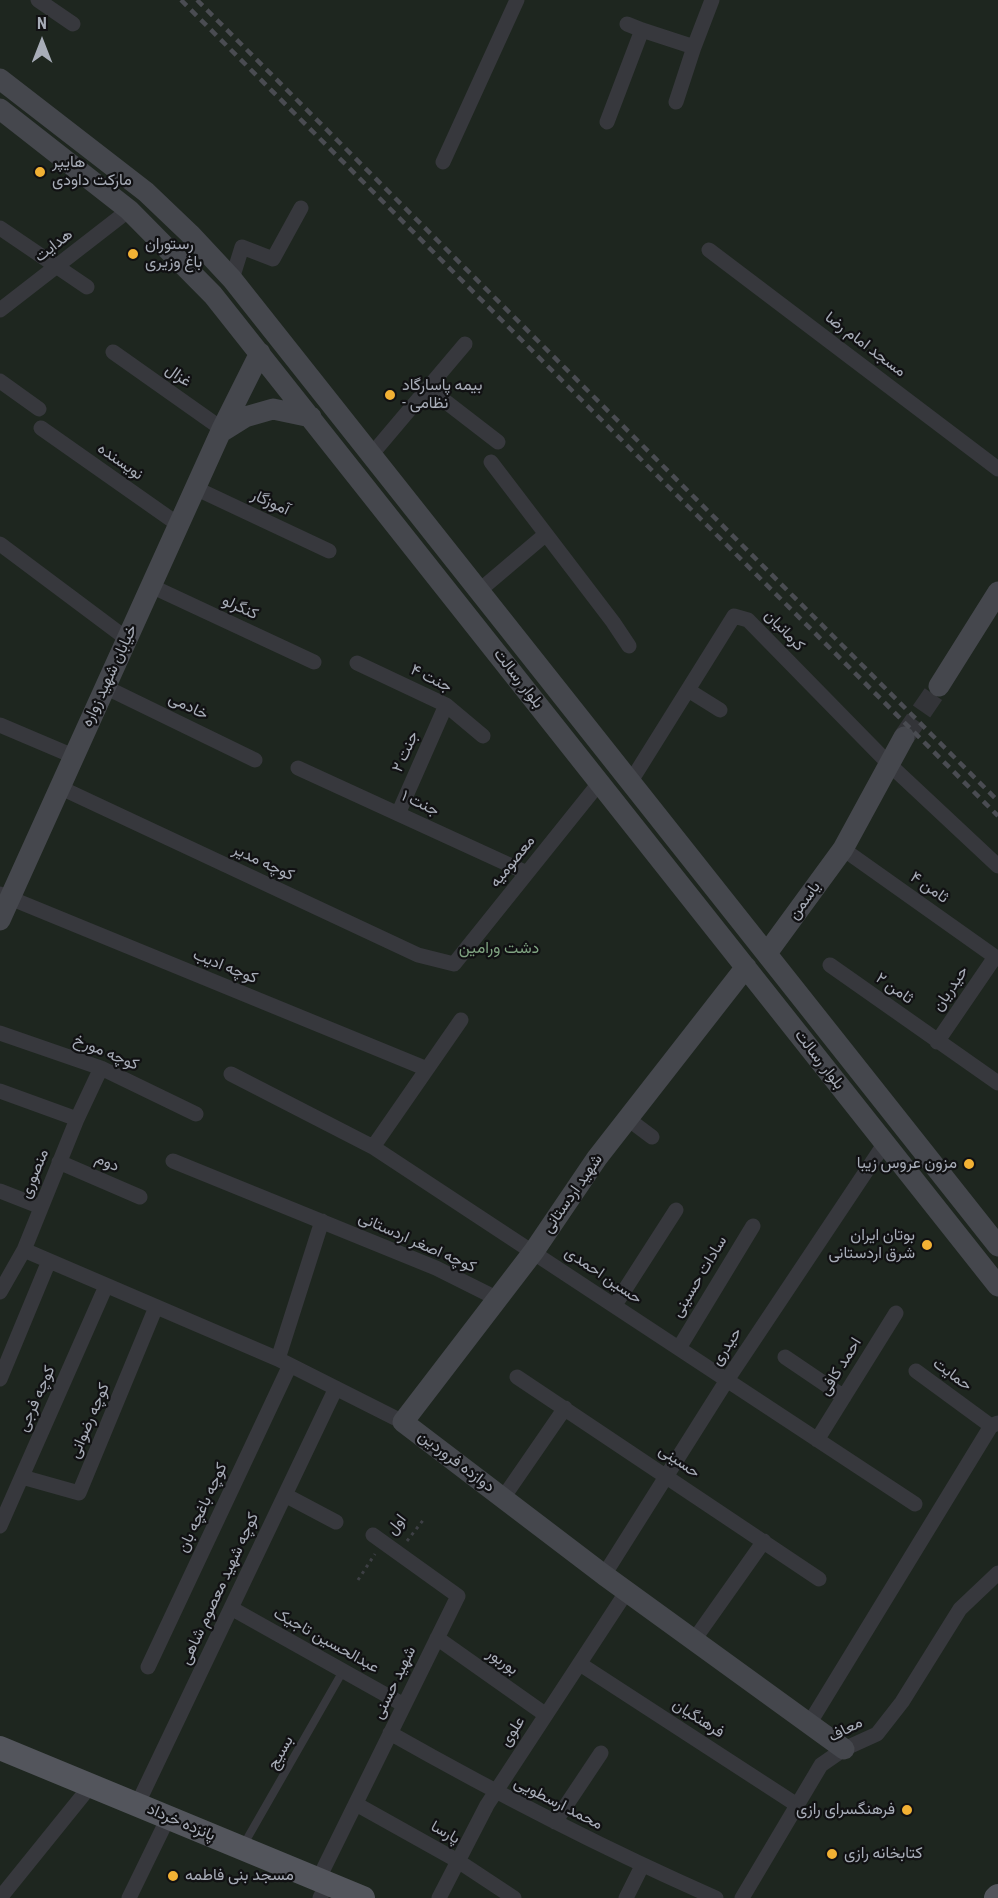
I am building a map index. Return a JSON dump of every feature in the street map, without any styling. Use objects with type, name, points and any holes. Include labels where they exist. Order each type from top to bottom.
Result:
[{"type":"main road","name":"بلوار رسالت","points":[[0,79],[87,144],[146,192],[232,279],[998,1246]]},
{"type":"main road","name":"بلوار رسالت","points":[[0,109],[129,210],[213,295],[998,1286]]},
{"type":"main road","points":[[71,164],[87,144]]},
{"type":"main road","name":"خیابان شهید زواره","points":[[0,920],[5,896],[59,787],[221,431],[260,353]]},
{"type":"main road","points":[[221,431],[245,417],[273,409],[311,417]]},
{"type":"main road","points":[[389,516],[409,501]]},
{"type":"main road","points":[[939,686],[998,592]]},
{"type":"main road","name":"یاسمن","points":[[767,953],[843,849],[904,737]]},
{"type":"main road","name":"شهید اردستانی","points":[[403,1422],[534,1251],[597,1158],[746,967]]},
{"type":"main road","name":"دوازده فروردین","points":[[403,1422],[604,1575],[844,1749]]},
{"type":"main road","name":"پانزده خرداد","points":[[0,1748],[92,1784],[242,1848],[322,1887],[363,1898]]},
{"type":"street","points":[[38,0],[73,24]]},
{"type":"street","points":[[443,162],[516,0]]},
{"type":"street","points":[[676,102],[712,0]]},
{"type":"street","points":[[627,24],[694,47]]},
{"type":"street","points":[[607,122],[642,30]]},
{"type":"street","points":[[232,279],[242,247],[273,259],[301,208]]},
{"type":"street","name":"هدایت","points":[[0,310],[129,210]]},
{"type":"street","points":[[0,228],[87,287]]},
{"type":"street","name":"مسجد امام رضا","points":[[709,250],[998,469]]},
{"type":"street","points":[[372,454],[465,344]]},
{"type":"street","name":"غزال","points":[[113,352],[221,431]]},
{"type":"street","points":[[0,381],[39,410]]},
{"type":"street","points":[[428,388],[498,442]]},
{"type":"street","name":"نویسنده","points":[[41,428],[179,525]]},
{"type":"street","points":[[491,462],[629,646]]},
{"type":"street","name":"آموزگار","points":[[195,488],[329,551]]},
{"type":"street","points":[[480,590],[546,534]]},
{"type":"street","points":[[0,544],[127,639]]},
{"type":"street","name":"کنگرلو","points":[[151,586],[314,662]]},
{"type":"street","name":"کرمانیان","points":[[631,781],[734,616],[748,620],[890,765]]},
{"type":"street","name":"جنت ۴","points":[[357,663],[446,705],[483,736]]},
{"type":"street","name":"خادمی","points":[[105,687],[255,760]]},
{"type":"street","points":[[688,690],[720,710]]},
{"type":"street","name":"جنت ۲","points":[[398,814],[446,705]]},
{"type":"street","points":[[0,725],[73,756]]},
{"type":"street","points":[[890,765],[998,866]]},
{"type":"street","name":"جنت ۱","points":[[298,768],[526,873]]},
{"type":"street","name":"معصومیه","points":[[454,964],[600,782]]},
{"type":"street","name":"کوچه مدیر","points":[[59,787],[418,955],[454,964]]},
{"type":"street","name":"ثامن ۴","points":[[843,849],[997,958]]},
{"type":"street","name":"کوچه ادیب","points":[[5,896],[427,1069]]},
{"type":"street","name":"حیدریان","points":[[937,1042],[997,958]]},
{"type":"street","name":"ثامن ۲","points":[[830,965],[998,1083]]},
{"type":"street","points":[[373,1147],[461,1020]]},
{"type":"street","name":"کوچه مورخ","points":[[0,1032],[101,1068],[196,1114]]},
{"type":"street","name":"منصوری","points":[[0,1292],[24,1250],[76,1119],[101,1068]]},
{"type":"street","name":"حسین احمدی","points":[[231,1074],[373,1147],[915,1504]]},
{"type":"street","points":[[0,1091],[76,1119]]},
{"type":"street","points":[[628,1119],[652,1137]]},
{"type":"street","name":"حیدری","points":[[604,1575],[727,1380],[885,1143]]},
{"type":"street","name":"کوچه اصغر اردستانی","points":[[172,1161],[436,1268],[498,1299]]},
{"type":"street","name":"دوم","points":[[59,1162],[140,1197]]},
{"type":"street","points":[[0,1191],[41,1207]]},
{"type":"street","points":[[615,1305],[676,1210]]},
{"type":"street","points":[[284,1362],[322,1221]]},
{"type":"street","name":"سادات حسینی","points":[[679,1348],[753,1226]]},
{"type":"street","name":"دوازده فروردین","points":[[24,1250],[284,1362],[403,1422]]},
{"type":"street","points":[[0,1379],[49,1261]]},
{"type":"street","name":"کوچه فرجی","points":[[0,1526],[106,1286]]},
{"type":"street","name":"کوچه رضوانی","points":[[22,1477],[79,1493],[156,1307]]},
{"type":"street","name":"احمد کافی","points":[[817,1440],[896,1313]]},
{"type":"street","points":[[785,1357],[844,1397]]},
{"type":"street","name":"کوچه باغچه بان","points":[[148,1666],[284,1362]]},
{"type":"street","name":"حمایت","points":[[916,1371],[994,1424]]},
{"type":"street","name":"حسینی","points":[[517,1377],[667,1475],[819,1579]]},
{"type":"street","name":"کوچه شهید معصوم شاهی","points":[[137,1805],[336,1388]]},
{"type":"street","points":[[503,1498],[565,1408]]},
{"type":"street","name":"معاف","points":[[809,1724],[994,1424]]},
{"type":"street","points":[[285,1495],[336,1522]]},
{"type":"street","name":"شهید حسنی","points":[[322,1887],[356,1804],[458,1596],[378,1539]]},
{"type":"street","points":[[694,1640],[764,1541]]},
{"type":"street","name":"معاف","points":[[742,1898],[821,1765],[844,1749],[876,1734],[902,1702],[960,1609],[998,1573]]},
{"type":"street","name":"علوی","points":[[439,1898],[496,1793],[627,1591]]},
{"type":"street","name":"عبدالحسین تاجیک","points":[[231,1608],[404,1705]]},
{"type":"street","name":"بوربور","points":[[437,1638],[546,1715]]},
{"type":"street","name":"فرهنگیان","points":[[580,1664],[797,1805]]},
{"type":"street","name":"محمد ارسطویی","points":[[390,1733],[496,1793],[642,1866],[716,1898]]},
{"type":"street","points":[[555,1822],[601,1752]]},
{"type":"street","points":[[3,1888],[92,1784]]},
{"type":"street","name":"پارسا","points":[[356,1804],[458,1861],[514,1898]]},
{"type":"street","points":[[129,1898],[168,1818]]},
{"type":"street","points":[[626,1898],[642,1866]]},
{"type":"lane","name":"بسیج","points":[[242,1848],[343,1671]]},
{"type":"path","name":"اول","points":[[398,1552],[424,1519]]},
{"type":"path","points":[[358,1580],[378,1539]]},
{"type":"green space","name":"دشت ورامین","points":[[0,0],[998,0],[998,1898],[0,1898]]},
{"type":"tunnel","points":[[904,737],[939,686]]},
{"type":"railway","points":[[181,0],[998,816]]},
{"type":"railway","points":[[197,0],[998,801]]},
{"type":"place","name":"هایپر مارکت داودی","points":[[40,172]]},
{"type":"place","name":"رستوران باغ وزیری","points":[[133,254]]},
{"type":"place","name":"بیمه پاسارگاد - نظامی","points":[[390,395]]},
{"type":"place","name":"مزون عروس زیبا","points":[[969,1164]]},
{"type":"place","name":"بوتان ایران شرق اردستانی","points":[[927,1245]]},
{"type":"place","name":"فرهنگسرای رازی","points":[[907,1810]]},
{"type":"place","name":"کتابخانه رازی","points":[[832,1854]]},
{"type":"place","name":"مسجد بنی فاطمه","points":[[173,1876]]}]
